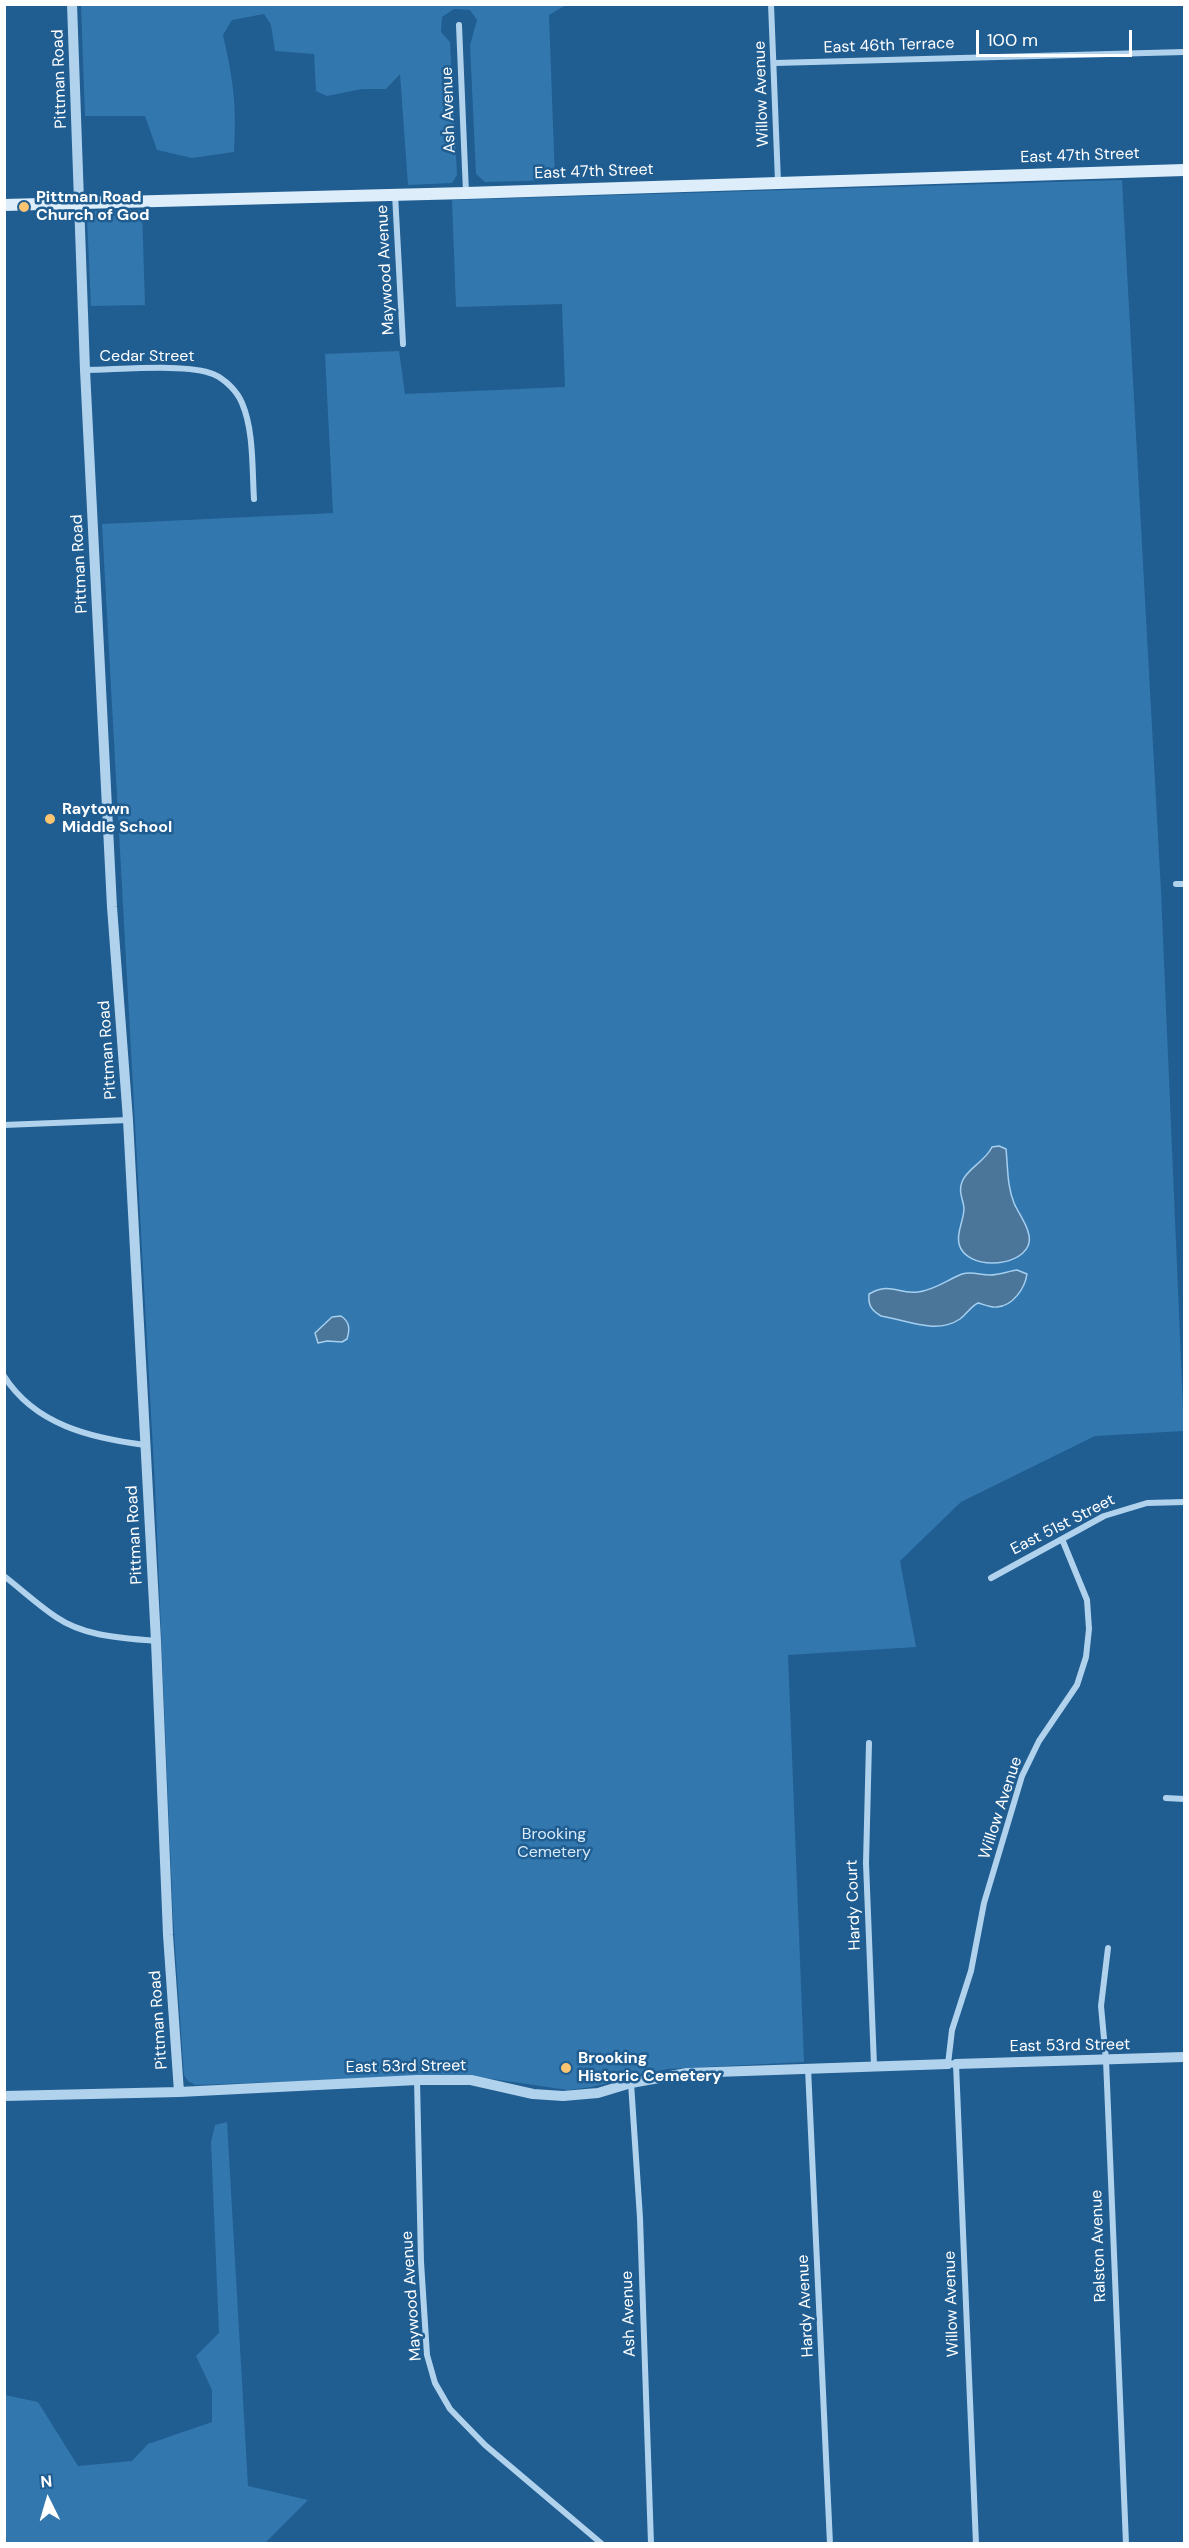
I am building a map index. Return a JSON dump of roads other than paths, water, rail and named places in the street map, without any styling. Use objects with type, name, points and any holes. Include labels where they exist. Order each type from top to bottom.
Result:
[{"type":"main road","name":"East 47th Street","points":[[4,205],[1185,170]]},
{"type":"street","name":"Pittman Road","points":[[72,4],[85,370],[111,907],[128,1120],[156,1641],[162,1822],[179,2092]]},
{"type":"street","name":"Willow Avenue","points":[[771,4],[778,182]]},
{"type":"street","name":"Ash Avenue","points":[[459,25],[466,193]]},
{"type":"street","name":"East 46th Terrace","points":[[775,63],[1185,52]]},
{"type":"street","name":"Maywood Avenue","points":[[395,194],[403,344]]},
{"type":"street","name":"Cedar Street","points":[[85,370],[195,369],[214,374],[227,382],[242,402],[248,430],[254,499]]},
{"type":"street","points":[[1176,885],[1185,884]]},
{"type":"street","points":[[4,1125],[128,1120]]},
{"type":"street","points":[[4,1376],[13,1389],[34,1408],[58,1424],[84,1434],[146,1445]]},
{"type":"street","name":"East 51st Street","points":[[991,1578],[1104,1516],[1136,1505],[1185,1502]]},
{"type":"street","name":"Willow Avenue","points":[[976,2544],[952,2030],[971,1971],[984,1903],[1022,1776],[1039,1741],[1077,1685],[1086,1658],[1089,1629],[1087,1600],[1062,1539]]},
{"type":"street","points":[[4,1576],[58,1618],[78,1628],[104,1635],[156,1641]]},
{"type":"street","name":"Hardy Court","points":[[869,1743],[866,1863],[874,2065]]},
{"type":"street","points":[[1166,1798],[1185,1799]]},
{"type":"street","name":"Ralston Avenue","points":[[1108,1947],[1101,2006],[1106,2060],[1126,2544]]},
{"type":"street","name":"East 53rd Street","points":[[4,2096],[179,2092],[417,2080],[471,2080],[534,2094],[563,2096],[598,2093],[631,2083],[687,2073],[874,2065],[1185,2057]]},
{"type":"street","name":"Hardy Avenue","points":[[808,2068],[830,2544]]},
{"type":"street","name":"Maywood Avenue","points":[[417,2080],[421,2262],[427,2355],[435,2383],[450,2409],[485,2445],[602,2544]]},
{"type":"street","name":"Ash Avenue","points":[[631,2083],[640,2218],[651,2544]]},
{"type":"place","name":"Pittman Road Church of God","points":[[24,207]]},
{"type":"place","name":"Raytown Middle School","points":[[50,819]]},
{"type":"place","name":"Brooking Historic Cemetery","points":[[566,2068]]},
{"type":"park label","name":"Brooking Cemetery","points":[[554,1844]]}]
